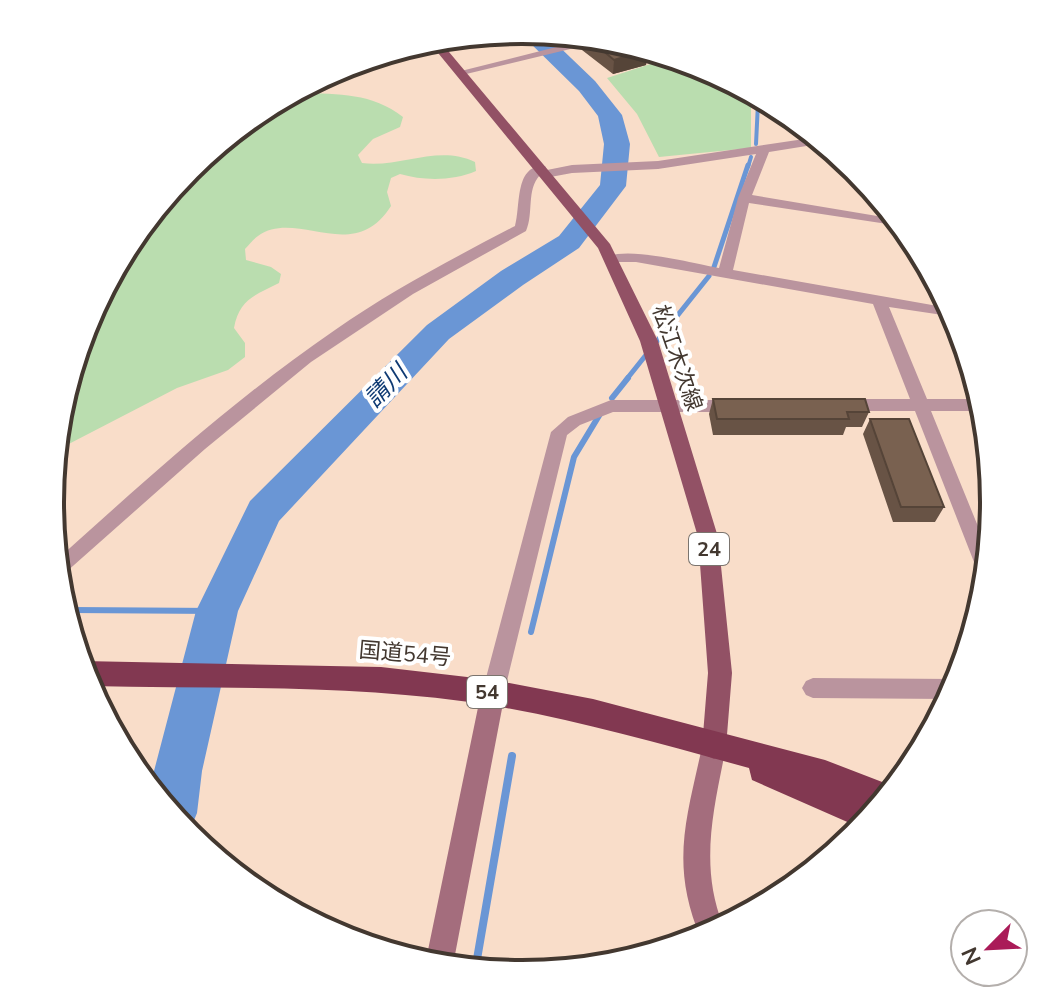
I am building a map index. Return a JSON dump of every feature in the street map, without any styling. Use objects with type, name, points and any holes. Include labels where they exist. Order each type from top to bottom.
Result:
[{"type":"highway","name":"国道54号","points":[[98,673],[381,680],[493,693],[593,712],[825,775],[875,794]]},
{"type":"highway","name":"国道54号","points":[[714,747],[815,795],[859,812]]},
{"type":"main road","name":"松江木次線","points":[[443,51],[561,190],[609,253],[652,349],[708,537],[720,673],[714,747]]},
{"type":"street","points":[[462,72],[572,47]]},
{"type":"street","points":[[68,562],[206,438],[342,332],[433,275],[521,228],[527,212],[524,185],[530,174],[646,166],[806,143]]},
{"type":"street","points":[[725,273],[744,198],[764,150]]},
{"type":"street","points":[[744,198],[884,221]]},
{"type":"street","points":[[609,253],[938,310]]},
{"type":"street","points":[[879,300],[978,550]]},
{"type":"street","points":[[828,405],[970,405]]},
{"type":"street","points":[[442,953],[493,693],[559,432],[574,421],[611,406],[749,406]]},
{"type":"street","points":[[813,688],[940,689]]},
{"type":"street","points":[[707,921],[693,877],[694,852],[714,747]]},
{"type":"green space","points":[[653,63],[725,91],[751,104],[751,148],[659,157],[637,114],[607,78]]},
{"type":"green space","points":[[315,94],[342,95],[379,103],[403,117],[400,127],[373,139],[358,155],[362,163],[377,164],[447,155],[475,162],[476,171],[448,178],[429,179],[400,174],[391,178],[387,192],[391,206],[376,223],[360,232],[325,233],[290,228],[273,229],[258,236],[245,249],[246,260],[271,267],[281,274],[279,283],[249,300],[236,319],[234,328],[245,343],[245,357],[228,370],[177,388],[68,445],[89,355],[99,327],[126,273],[178,200],[244,139]]},
{"type":"building","points":[[604,52],[626,56],[614,60]]},
{"type":"building","points":[[713,399],[865,399],[869,412],[847,412],[849,419],[717,419]]},
{"type":"building","points":[[870,419],[909,419],[944,507],[901,507]]},
{"type":"waterway","name":"請川","points":[[175,800],[178,771],[217,611],[264,512],[438,332],[512,278],[569,242],[613,186],[617,144],[610,115],[587,86],[545,45]]},
{"type":"waterway","points":[[756,144],[758,109]]},
{"type":"waterway","points":[[748,167],[751,157]]},
{"type":"waterway","points":[[714,267],[748,165]]},
{"type":"waterway","points":[[626,380],[709,276]]},
{"type":"waterway","points":[[612,398],[628,378]]},
{"type":"waterway","points":[[531,632],[574,457],[600,414]]},
{"type":"waterway","points":[[77,610],[217,611]]},
{"type":"waterway","points":[[477,957],[512,756]]}]
